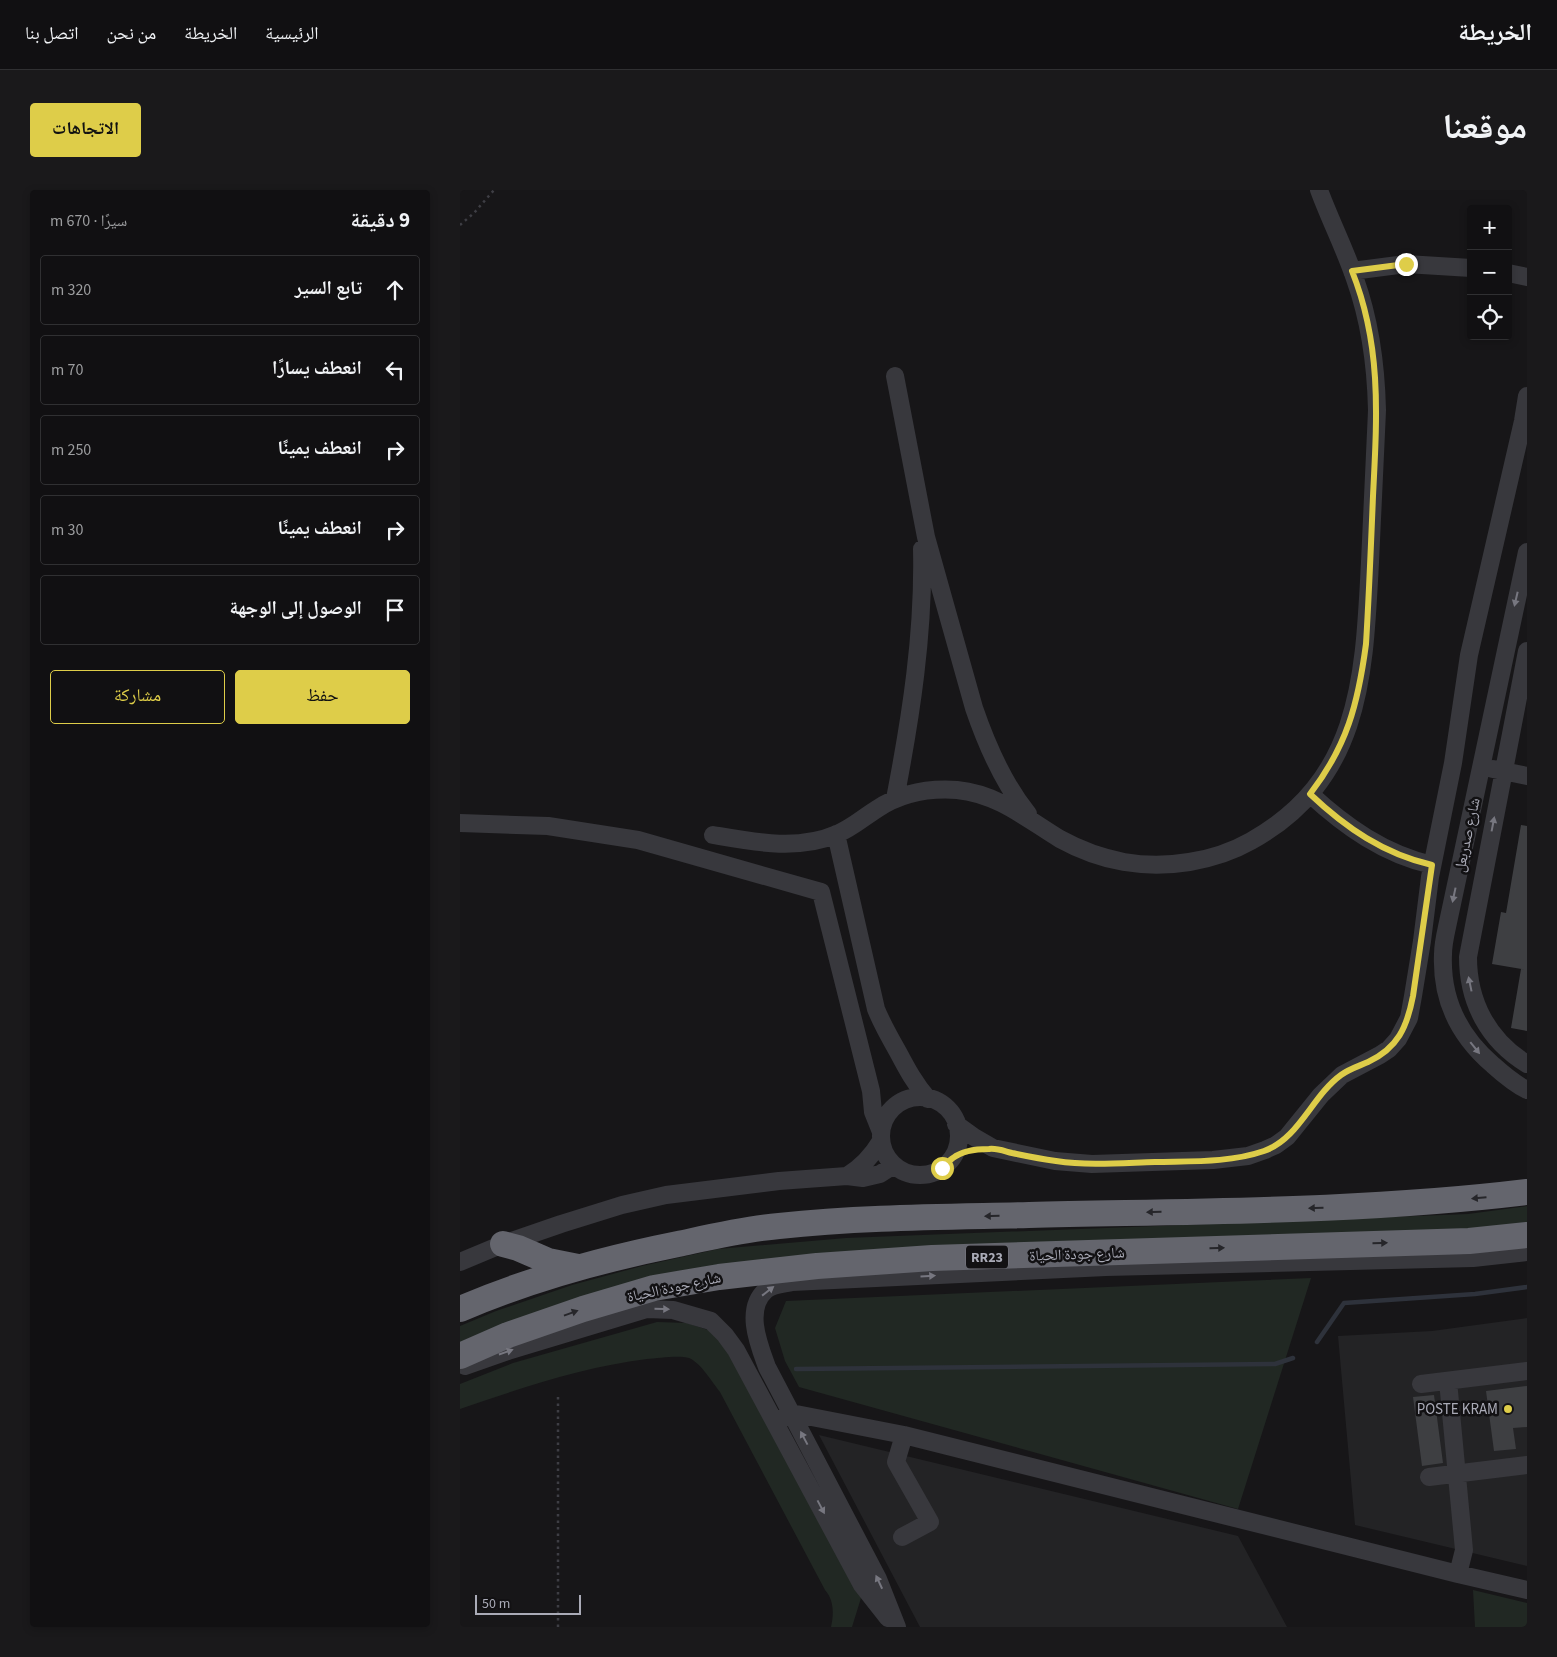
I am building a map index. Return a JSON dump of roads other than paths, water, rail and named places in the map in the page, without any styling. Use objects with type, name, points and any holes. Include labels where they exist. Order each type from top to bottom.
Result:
[{"type":"highway","points":[[460,1309],[543,1278],[579,1267],[707,1238],[787,1225],[884,1219],[1376,1206],[1527,1192]]},
{"type":"highway","name":"شارع جودة الحياة","points":[[460,1356],[508,1336],[583,1309],[654,1288],[738,1274],[932,1258],[1469,1241],[1527,1235]]},
{"type":"highway","points":[[503,1244],[518,1248],[548,1261],[579,1267]]},
{"type":"street","points":[[713,835],[781,844],[812,842],[849,828],[895,799],[932,790],[968,791],[1007,805],[1063,840],[1099,856],[1140,864],[1182,863],[1203,859],[1243,846],[1277,825],[1310,794],[1336,756],[1356,703],[1362,675],[1366,644],[1376,445],[1376,385],[1369,329],[1352,271],[1319,190]]},
{"type":"street","points":[[1352,271],[1406,264],[1467,268]]},
{"type":"street","points":[[1512,274],[1527,277]]},
{"type":"street","points":[[895,376],[920,513],[943,601],[982,732],[1012,792],[1034,822]]},
{"type":"street","points":[[956,1124],[974,1138],[993,1148],[1055,1161],[1092,1164],[1231,1158],[1265,1150],[1276,1145],[1287,1137],[1331,1084],[1342,1074],[1369,1062],[1389,1049],[1398,1039],[1409,1018],[1432,865],[1453,763],[1469,655],[1527,396]]},
{"type":"street","points":[[895,799],[915,683],[922,603],[920,513]]},
{"type":"street","name":"شارع صدربعل","points":[[1527,552],[1446,927],[1443,954],[1444,977],[1449,1003],[1460,1029],[1479,1053],[1527,1090]]},
{"type":"street","points":[[922,603],[943,601]]},
{"type":"street","name":"شارع صدربعل","points":[[1527,651],[1468,957],[1468,974],[1473,996],[1482,1019],[1502,1044],[1518,1059],[1527,1064]]},
{"type":"street","points":[[1482,767],[1527,776]]},
{"type":"street","points":[[1310,794],[1342,822],[1375,844],[1406,858],[1432,865]]},
{"type":"street","points":[[460,823],[548,826],[638,840],[821,892],[871,1090],[873,1112],[881,1137],[886,1156],[894,1165],[908,1173],[923,1175],[933,1173],[942,1168],[952,1158],[958,1145],[958,1131],[950,1113],[940,1104],[928,1099],[916,1098],[901,1103],[886,1117],[881,1137],[876,1150],[863,1165],[847,1176]]},
{"type":"street","points":[[836,834],[876,1009],[882,1025],[905,1068],[928,1099]]},
{"type":"street","points":[[901,1103],[905,1068]]},
{"type":"street","points":[[871,1090],[884,1099],[901,1103]]},
{"type":"street","points":[[952,1158],[972,1151],[993,1148]]},
{"type":"street","points":[[460,1262],[503,1244],[561,1224],[622,1205],[666,1195],[779,1181],[847,1176],[872,1177],[894,1165]]},
{"type":"street","points":[[896,1627],[878,1579],[767,1367],[756,1336],[755,1315],[758,1301],[767,1289],[776,1285],[802,1282],[1106,1267],[1473,1258],[1527,1252]]},
{"type":"street","points":[[460,1368],[508,1351],[647,1309],[673,1310],[711,1321],[736,1350],[862,1585],[896,1627]]},
{"type":"street","points":[[1421,1384],[1527,1371]]},
{"type":"street","points":[[1448,1381],[1464,1550],[1458,1574]]},
{"type":"street","points":[[776,1423],[791,1413],[904,1435],[1527,1590]]},
{"type":"street","points":[[902,1537],[930,1522],[896,1462],[904,1435]]},
{"type":"street","points":[[1429,1477],[1527,1465]]},
{"type":"waterway","points":[[1317,1342],[1344,1303],[1475,1294],[1527,1287]]},
{"type":"waterway","points":[[796,1369],[1275,1364],[1293,1358]]},
{"type":"place","name":"POSTE KRAM","points":[[1508,1409]]}]
